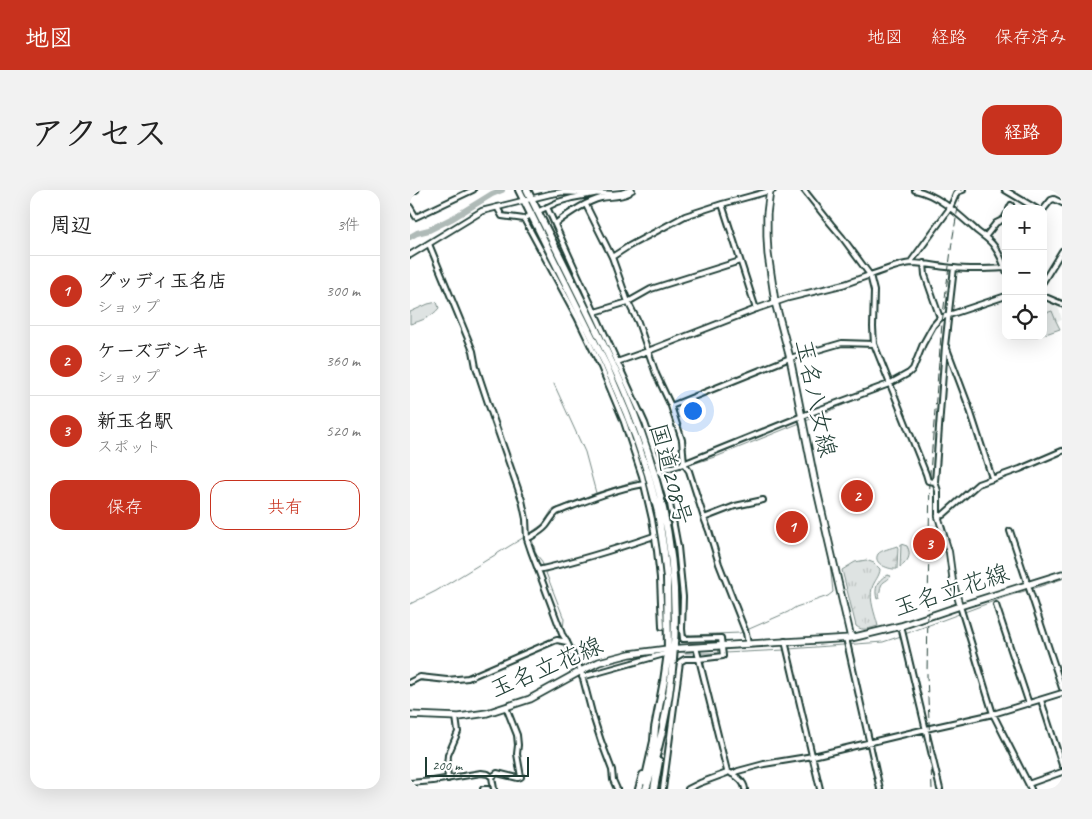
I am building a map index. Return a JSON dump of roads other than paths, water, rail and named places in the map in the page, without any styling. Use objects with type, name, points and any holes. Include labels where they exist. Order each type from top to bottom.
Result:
[{"type":"highway","name":"国道208号","points":[[526,195],[616,362],[633,409],[651,473],[667,579],[672,679],[665,723],[654,766],[645,789]]},
{"type":"highway","name":"国道208号","points":[[526,195],[651,473]]},
{"type":"highway","name":"国道208号","points":[[645,789],[670,650]]},
{"type":"highway","points":[[654,789],[665,723]]},
{"type":"highway","points":[[639,789],[656,728]]},
{"type":"main road","name":"玉名八女線","points":[[771,190],[767,214],[768,245],[775,302],[790,358],[848,642]]},
{"type":"main road","name":"玉名立花線","points":[[848,642],[962,610],[1062,574]]},
{"type":"main road","points":[[670,650],[785,642],[848,642]]},
{"type":"main road","name":"玉名立花線","points":[[410,715],[456,717],[481,715],[530,699],[582,674],[599,662],[620,656],[670,650]]},
{"type":"street","points":[[410,193],[416,190]]},
{"type":"street","points":[[410,207],[416,217],[473,190]]},
{"type":"street","points":[[410,255],[482,211],[526,195],[563,192],[613,194],[631,190]]},
{"type":"street","points":[[555,224],[567,214],[601,198],[622,197],[631,190]]},
{"type":"street","points":[[612,257],[685,216],[771,190]]},
{"type":"street","points":[[804,190],[870,275],[874,291],[874,344],[926,474],[926,480],[935,482]]},
{"type":"street","points":[[915,190],[932,196],[950,208],[985,237],[1002,258]]},
{"type":"street","points":[[910,263],[950,208],[957,192],[963,190]]},
{"type":"street","points":[[1005,190],[1030,205]]},
{"type":"street","points":[[541,210],[572,198],[599,194]]},
{"type":"street","points":[[1047,205],[1054,199],[1062,203]]},
{"type":"street","points":[[722,204],[756,309]]},
{"type":"street","points":[[586,205],[612,257],[656,374],[671,406],[682,440],[684,464],[689,471],[719,564],[746,633],[748,644]]},
{"type":"street","points":[[497,207],[502,216],[524,219],[529,216]]},
{"type":"street","points":[[547,207],[616,362]]},
{"type":"street","points":[[524,219],[603,366],[648,351],[775,302],[844,284],[899,265],[924,263],[954,268],[1002,270]]},
{"type":"street","points":[[985,237],[996,223],[1002,220]]},
{"type":"street","points":[[429,244],[473,351],[476,367],[522,500],[528,536],[538,570],[562,634],[582,674],[596,727],[617,789]]},
{"type":"street","points":[[1047,275],[1062,251]]},
{"type":"street","points":[[595,312],[628,302],[651,289],[740,261]]},
{"type":"street","points":[[924,263],[925,274],[940,318]]},
{"type":"street","points":[[954,268],[948,315],[935,482],[938,491],[938,516],[947,547],[955,590],[993,714],[1031,789]]},
{"type":"street","points":[[662,627],[660,578],[652,519],[644,484],[651,473],[684,464],[802,416],[889,384],[913,369],[923,344],[940,318],[1002,297]]},
{"type":"street","points":[[1047,298],[1062,304]]},
{"type":"street","points":[[671,406],[790,358],[842,344],[874,344]]},
{"type":"street","points":[[946,346],[992,478]]},
{"type":"street","points":[[938,516],[943,515],[975,486],[1062,451]]},
{"type":"street","points":[[651,473],[670,504],[678,546],[683,597],[683,639],[721,638],[724,656],[685,659],[680,662],[664,789]]},
{"type":"street","points":[[528,536],[542,530],[557,512],[608,492],[644,484]]},
{"type":"street","points":[[704,518],[735,506],[764,500]]},
{"type":"street","points":[[1010,531],[1062,688]]},
{"type":"street","points":[[538,570],[595,556],[654,536]]},
{"type":"street","points":[[996,605],[1029,704]]},
{"type":"street","points":[[901,626],[940,789]]},
{"type":"street","points":[[410,682],[420,677],[447,680],[468,678],[554,641],[567,642]]},
{"type":"street","points":[[785,642],[820,789]]},
{"type":"street","points":[[848,642],[880,789]]},
{"type":"street","points":[[696,647],[727,771],[744,785],[745,789]]},
{"type":"street","points":[[582,674],[670,650]]},
{"type":"street","points":[[732,774],[764,764],[813,756],[993,714],[1062,692]]},
{"type":"street","points":[[1041,700],[1062,765]]},
{"type":"street","points":[[492,777],[497,773],[521,777],[517,754],[517,735],[506,707]]},
{"type":"street","points":[[448,779],[448,755],[458,732],[456,717]]},
{"type":"street","points":[[688,789],[727,774],[727,771]]},
{"type":"street","points":[[1028,783],[1062,772]]},
{"type":"street","points":[[410,783],[481,773],[492,777],[494,789]]},
{"type":"street","points":[[483,789],[488,789]]},
{"type":"waterway","points":[[410,237],[453,218],[502,190]]},
{"type":"waterway","points":[[902,379],[913,372],[921,356]]},
{"type":"waterway","points":[[554,384],[585,452],[596,493]]},
{"type":"waterway","points":[[806,421],[878,390]]},
{"type":"waterway","points":[[666,472],[718,456],[800,423]]},
{"type":"waterway","points":[[529,534],[543,524],[552,510],[596,493],[641,479]]},
{"type":"waterway","points":[[410,604],[436,591],[526,536]]},
{"type":"waterway","points":[[532,539],[536,554],[541,560],[564,619],[563,630],[578,660]]},
{"type":"waterway","points":[[685,634],[740,633],[796,607],[828,596],[833,592],[830,562]]},
{"type":"waterway","points":[[1032,589],[1062,579]]},
{"type":"waterway","points":[[905,634],[1028,590]]},
{"type":"waterway","points":[[789,649],[883,642],[901,636]]},
{"type":"waterway","points":[[562,642],[568,649],[578,669]]},
{"type":"waterway","points":[[724,653],[785,650]]},
{"type":"waterway","points":[[684,653],[695,653]]},
{"type":"waterway","points":[[699,653],[720,653]]},
{"type":"waterway","points":[[598,675],[655,660]]},
{"type":"waterway","points":[[462,681],[466,680]]},
{"type":"waterway","points":[[410,687],[419,681],[445,681]]},
{"type":"railway","points":[[932,789],[927,675],[930,473],[942,323],[952,242],[961,190]]},
{"type":"place","name":"ケーズデンキ","points":[[857,496]]},
{"type":"place","name":"グッディ玉名店","points":[[792,527]]},
{"type":"place","name":"新玉名駅","points":[[929,544]]}]
